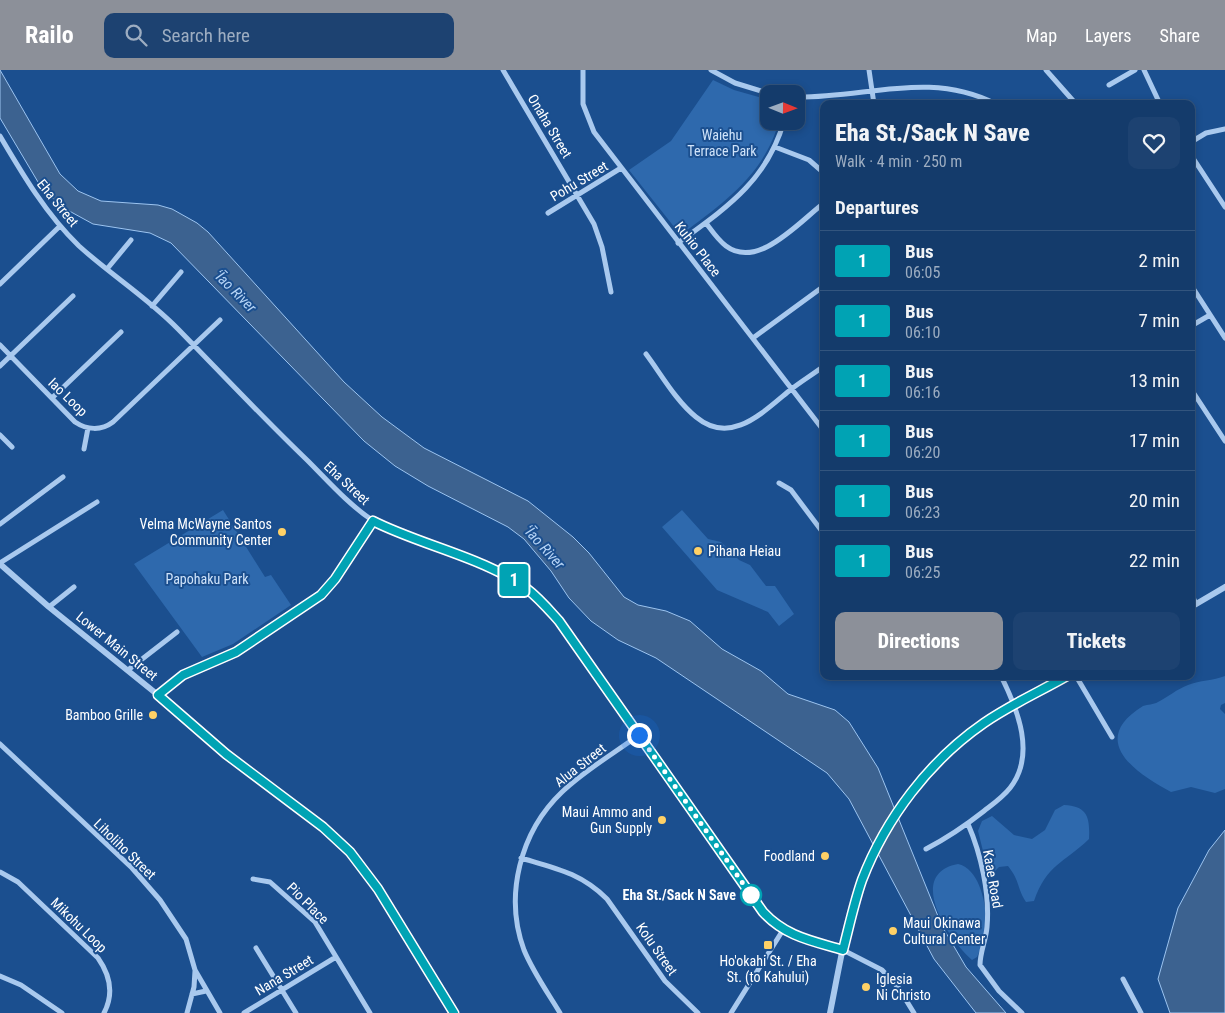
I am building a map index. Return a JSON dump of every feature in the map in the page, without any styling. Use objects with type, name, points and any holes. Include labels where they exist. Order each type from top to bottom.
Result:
[{"type":"street","name":"Onaha Street","points":[[503,70],[578,194],[599,236],[611,292]]},
{"type":"street","name":"Kuhio Place","points":[[583,70],[582,94],[588,118],[594,132],[820,426]]},
{"type":"street","points":[[711,70],[735,83],[760,91]]},
{"type":"street","points":[[869,70],[874,100]]},
{"type":"street","points":[[1046,70],[1072,100]]},
{"type":"street","points":[[1109,84],[1135,70]]},
{"type":"street","points":[[1144,70],[1158,100]]},
{"type":"street","points":[[805,97],[833,95],[915,82],[945,84],[974,92],[989,100]]},
{"type":"street","points":[[678,243],[706,223],[747,188],[768,161],[781,130]]},
{"type":"street","points":[[1195,140],[1212,132],[1225,130]]},
{"type":"street","name":"Eha Street","points":[[0,136],[26,181],[60,226],[193,344],[354,507],[373,521],[397,533],[493,569],[526,588],[559,621],[757,904],[770,919],[783,930],[798,937],[843,950],[888,975],[914,1013]]},
{"type":"street","points":[[775,146],[809,160],[820,170]]},
{"type":"street","points":[[1195,161],[1225,207]]},
{"type":"street","name":"Pohu Street","points":[[548,213],[621,168]]},
{"type":"street","points":[[706,223],[721,242],[731,250],[743,253],[756,252],[771,245],[820,206]]},
{"type":"street","points":[[0,284],[60,226]]},
{"type":"street","points":[[107,269],[131,240]]},
{"type":"street","points":[[152,306],[181,272]]},
{"type":"street","points":[[753,338],[820,289]]},
{"type":"street","points":[[1195,291],[1225,338]]},
{"type":"street","points":[[0,366],[73,296]]},
{"type":"street","points":[[1195,324],[1210,315]]},
{"type":"street","name":"Iao Loop","points":[[0,345],[75,422],[88,428],[101,428],[113,422],[220,320]]},
{"type":"street","points":[[52,398],[121,332]]},
{"type":"street","points":[[646,354],[692,414],[716,427],[732,428],[748,423],[820,369]]},
{"type":"street","points":[[1195,395],[1225,441]]},
{"type":"street","points":[[84,449],[88,428]]},
{"type":"street","points":[[0,435],[12,447]]},
{"type":"street","points":[[0,524],[63,477]]},
{"type":"street","points":[[778,483],[791,490],[820,529]]},
{"type":"street","points":[[0,563],[97,502]]},
{"type":"street","points":[[158,695],[183,675],[236,652],[321,595],[335,579],[373,521]]},
{"type":"street","name":"Lower Main Street","points":[[0,563],[48,607],[128,670],[226,754],[323,827],[350,852],[378,889],[454,1013]]},
{"type":"street","points":[[48,607],[74,587]]},
{"type":"street","points":[[1195,604],[1225,587]]},
{"type":"street","points":[[128,670],[177,632]]},
{"type":"street","points":[[926,849],[945,840],[968,824],[1006,792],[1021,767],[1023,738],[1003,680]]},
{"type":"street","points":[[830,1013],[856,899],[882,836],[903,805],[942,756],[984,723],[1060,680]]},
{"type":"street","points":[[1078,680],[1112,736]]},
{"type":"street","name":"Alua Street","points":[[560,1013],[530,962],[521,941],[515,896],[522,858],[535,825],[561,793],[639,735]]},
{"type":"street","name":"Liholiho Street","points":[[0,744],[149,886],[178,925],[189,947],[195,970],[220,1013]]},
{"type":"street","name":"Kaae Road","points":[[968,824],[974,836],[988,898],[987,928],[980,965],[999,991],[1022,1013]]},
{"type":"street","name":"Kolu Street","points":[[522,858],[567,871],[596,887],[608,899],[665,981],[698,1013]]},
{"type":"street","name":"Mikohu Loop","points":[[0,872],[18,882],[98,958],[106,972],[110,987],[104,1013]]},
{"type":"street","name":"Pio Place","points":[[253,879],[270,882],[307,914],[321,931],[370,1013]]},
{"type":"street","points":[[731,1013],[783,930]]},
{"type":"street","points":[[256,948],[296,1013]]},
{"type":"street","name":"Nana Street","points":[[244,1013],[336,957]]},
{"type":"street","points":[[187,1013],[195,970]]},
{"type":"street","points":[[0,976],[21,985],[62,1013]]},
{"type":"street","points":[[1123,979],[1140,1013]]},
{"type":"street","points":[[192,994],[206,991]]},
{"type":"green space","name":"Waiehu Terrace Park","points":[[713,80],[734,90],[760,97],[760,130],[776,130],[764,157],[741,186],[682,234],[679,233],[629,170],[671,141]]},
{"type":"green space","name":"Papohaku Park","points":[[223,510],[265,577],[271,575],[291,605],[233,644],[202,657],[134,564]]},
{"type":"green space","points":[[682,510],[708,539],[721,542],[739,560],[750,565],[766,586],[775,586],[794,614],[779,626],[768,612],[717,590],[662,527]]},
{"type":"green space","points":[[1225,676],[1225,703],[1221,705],[1220,709],[1225,714],[1225,789],[1215,793],[1191,787],[1171,792],[1143,775],[1131,765],[1122,754],[1118,743],[1119,731],[1127,719],[1143,706],[1156,703],[1193,683]]},
{"type":"green space","points":[[1064,805],[1078,808],[1086,814],[1089,825],[1089,839],[1050,872],[1044,879],[1034,901],[1026,902],[1015,876],[1008,866],[999,867],[993,873],[988,871],[978,831],[982,821],[992,816],[1014,835],[1032,839],[1045,830],[1055,810]]},
{"type":"green space","points":[[958,864],[973,874],[985,905],[986,926],[984,938],[977,957],[972,960],[963,951],[943,923],[936,908],[933,893],[935,880],[942,870]]},
{"type":"water","name":"ʻĪao River","points":[[0,70],[60,174],[78,191],[101,201],[158,205],[172,209],[197,223],[208,232],[344,382],[382,417],[424,448],[528,501],[573,537],[589,553],[624,597],[638,605],[666,611],[690,621],[722,649],[761,671],[788,694],[835,710],[849,722],[878,768],[942,926],[966,967],[1006,1013],[976,1013],[934,959],[849,799],[827,773],[656,658],[618,640],[591,621],[569,598],[551,571],[524,539],[508,527],[428,486],[395,466],[364,441],[171,243],[150,233],[93,224],[62,207],[49,195],[38,182],[0,118]]},
{"type":"water","points":[[1225,830],[1225,1013],[1170,1013],[1158,979],[1178,908],[1209,850]]},
{"type":"bus line","name":"1","points":[[454,1013],[370,876],[350,852],[323,827],[226,754],[158,695],[164,688],[183,675],[210,665],[236,652],[321,595],[328,589],[373,521],[397,533],[493,569],[512,579],[535,596],[559,621],[763,912],[789,933],[843,950],[856,899],[872,857],[882,836],[925,775],[942,756],[984,723],[1060,680]]},
{"type":"place","name":"Velma McWayne Santos Community Center","points":[[282,532]]},
{"type":"place","name":"Pihana Heiau","points":[[698,551]]},
{"type":"place","name":"Bamboo Grille","points":[[153,715]]},
{"type":"place","name":"Maui Ammo and Gun Supply","points":[[662,820]]},
{"type":"place","name":"Foodland","points":[[825,856]]},
{"type":"place","name":"Eha St./Sack N Save","points":[[751,895]]},
{"type":"place","name":"Maui Okinawa Cultural Center","points":[[893,931]]},
{"type":"place","name":"Ho'okahi St. / Eha St. (to Kahului)","points":[[768,945]]},
{"type":"place","name":"Iglesia Ni Christo","points":[[866,987]]},
{"type":"route","points":[[639,735],[751,895]]}]
